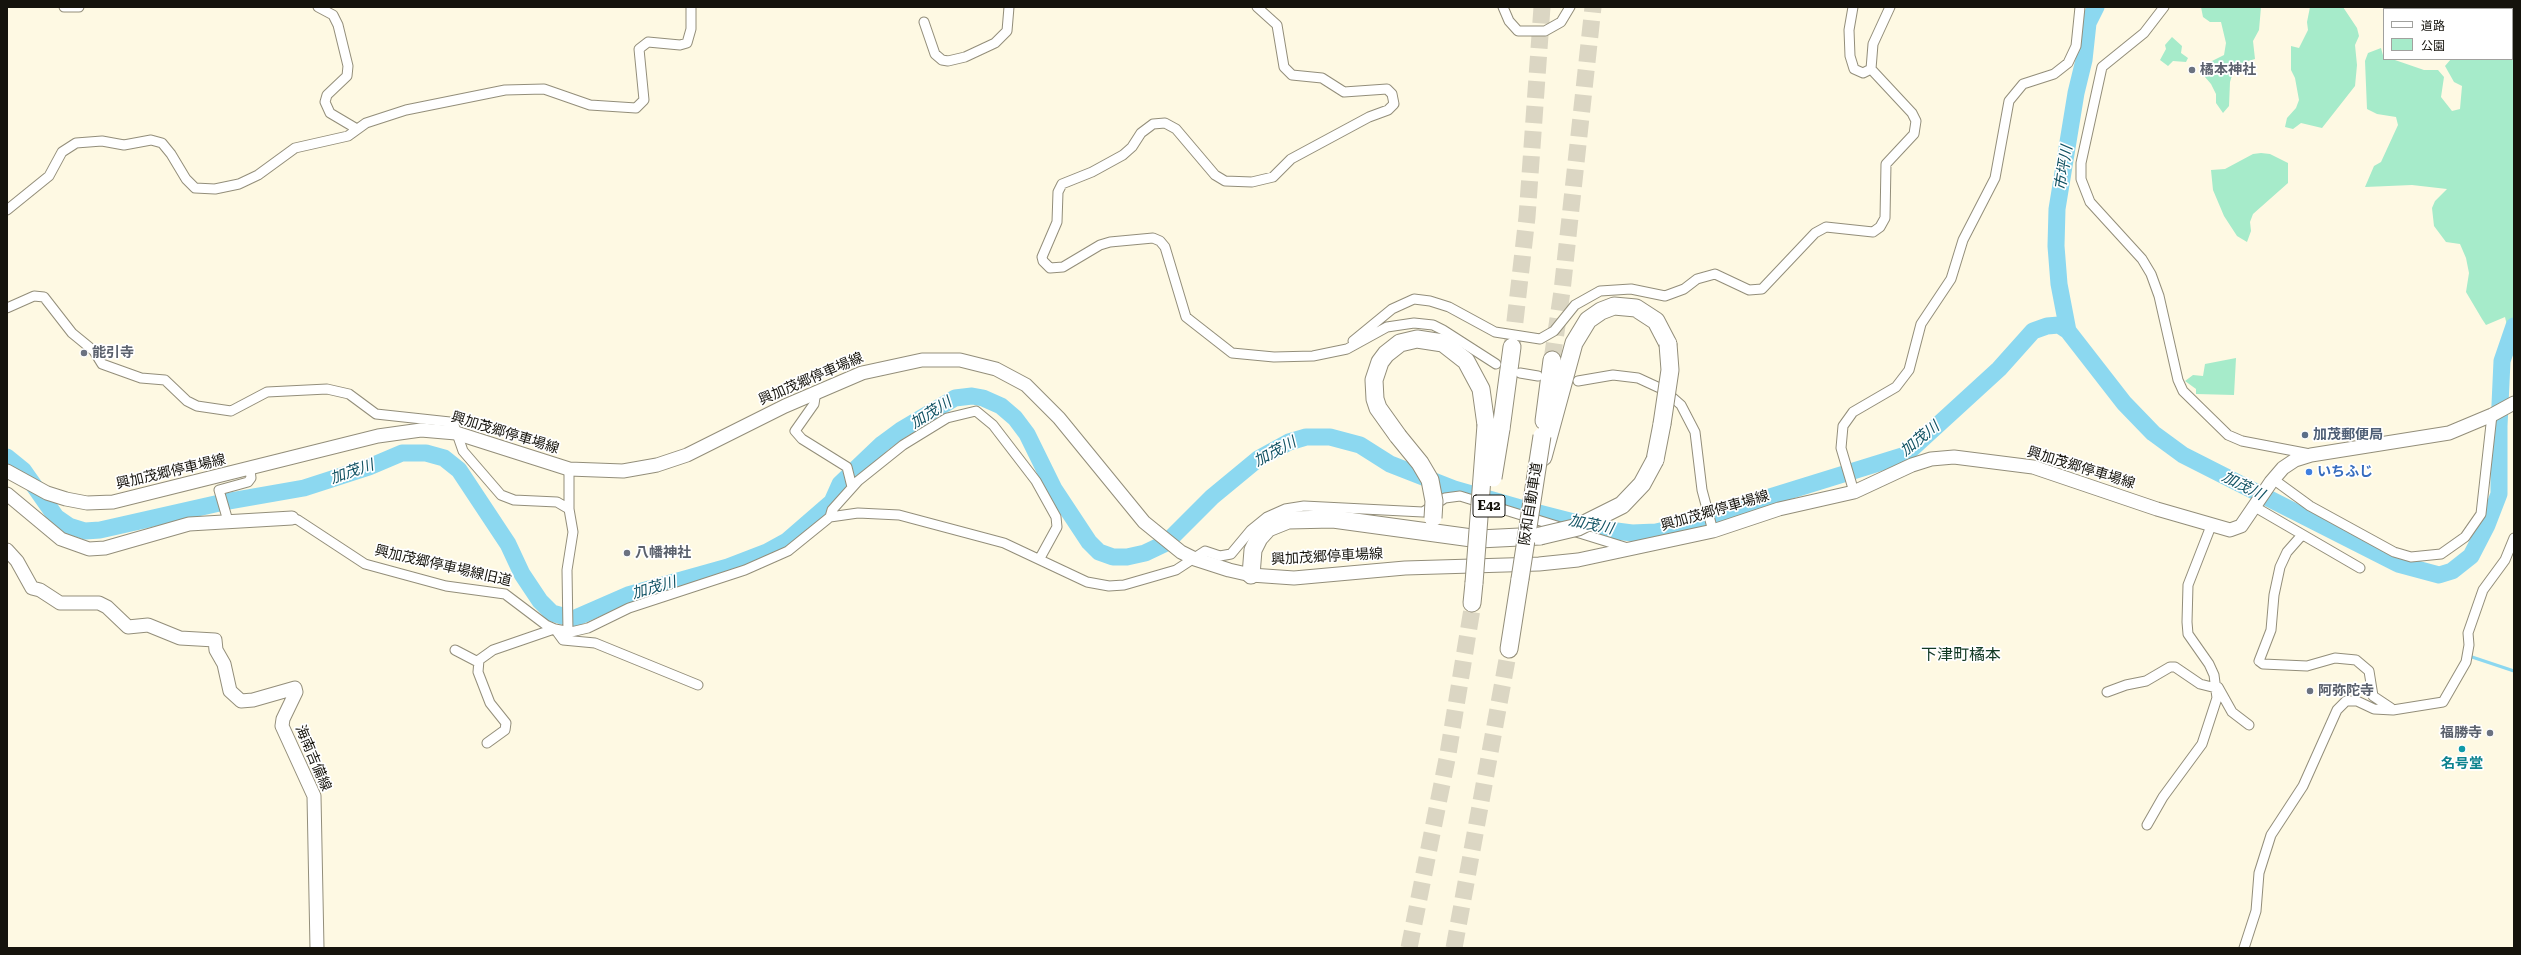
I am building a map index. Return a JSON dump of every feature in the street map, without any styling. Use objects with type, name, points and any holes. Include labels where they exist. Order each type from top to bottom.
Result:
[{"type":"highway","points":[[1251,575],[1253,550],[1259,538],[1268,528],[1288,520],[1333,519],[1424,533],[1490,540],[1540,536],[1578,527],[1622,504],[1642,484],[1655,460],[1662,424],[1670,370],[1668,344],[1656,321],[1636,308],[1614,306],[1594,315],[1582,327],[1574,342],[1546,437]]},
{"type":"highway","points":[[1424,533],[1430,526],[1433,518],[1434,501],[1430,480],[1420,463],[1378,408],[1375,399],[1374,380],[1380,362],[1386,354],[1400,343],[1417,338],[1443,343],[1466,361],[1481,389],[1493,427]]},
{"type":"highway","name":"E42","points":[[1473,603],[1493,427],[1512,347]]},
{"type":"highway","name":"阪和自動車道","points":[[1509,648],[1535,483],[1546,437],[1552,360]]},
{"type":"main road","name":"興加茂郷停車場線","points":[[9,472],[56,496],[87,503],[114,502],[394,432],[421,430],[456,433],[569,469],[623,471],[666,462],[716,441],[816,391],[862,373],[922,360],[960,360],[996,369],[1026,385],[1044,401],[1128,504],[1157,534],[1181,552],[1195,559],[1251,575],[1294,578],[1405,568],[1539,564],[1631,549],[1713,529],[1779,509],[1854,492],[1912,465],[1931,459],[1954,457],[2033,467],[2211,526],[2224,529],[2237,529],[2241,526],[2272,480],[2289,463],[2311,455],[2442,435],[2493,415],[2514,403]]},
{"type":"main road","name":"興加茂郷停車場線旧道","points":[[7,494],[61,539],[77,547],[90,549],[106,548],[189,524],[292,518]]},
{"type":"main road","name":"海南吉備線","points":[[7,550],[17,561],[32,588],[40,590],[53,600],[60,603],[99,603],[107,607],[128,627],[148,625],[180,638],[215,640],[216,650],[224,664],[230,691],[241,700],[253,700],[295,688],[296,692],[283,719],[282,726],[314,796],[318,948]]},
{"type":"street","points":[[64,7],[79,7]]},
{"type":"street","points":[[318,7],[333,15],[338,25],[348,66],[347,76],[327,95],[325,102],[330,113],[357,129]]},
{"type":"street","points":[[7,210],[49,176],[62,152],[76,142],[102,140],[124,145],[151,140],[162,143],[171,154],[186,179],[195,188],[215,188],[239,184],[258,175],[296,148],[348,136],[366,123],[406,110],[505,90],[544,89],[590,105],[636,108],[644,100],[639,50],[648,42],[687,43],[691,29],[691,7]]},
{"type":"street","points":[[924,22],[935,54],[942,60],[948,61],[965,57],[995,43],[1007,31],[1009,7]]},
{"type":"street","points":[[1257,7],[1277,25],[1284,67],[1292,76],[1322,78],[1344,92],[1386,89],[1392,94],[1394,104],[1388,110],[1369,117],[1296,156],[1273,177],[1252,182],[1225,181],[1215,175],[1176,129],[1165,123],[1153,124],[1141,132],[1132,147],[1123,155],[1092,172],[1062,184],[1058,192],[1057,222],[1042,257],[1044,261],[1050,268],[1062,267],[1100,245],[1153,238],[1160,241],[1164,248],[1186,317],[1232,353],[1274,357],[1313,356],[1341,351],[1387,327],[1405,323],[1433,325],[1457,337],[1496,364]]},
{"type":"street","points":[[1503,7],[1509,21],[1518,31],[1545,31],[1561,22],[1570,7]]},
{"type":"street","points":[[1853,7],[1849,30],[1850,56],[1854,69],[1863,73],[1871,69]]},
{"type":"street","points":[[1341,351],[1386,313],[1400,304],[1414,299],[1430,301],[1449,307],[1495,332],[1540,339],[1554,331],[1575,304],[1600,291],[1631,289],[1665,296],[1684,289],[1697,279],[1715,274],[1749,290],[1762,289],[1815,233],[1826,227],[1873,232],[1880,227],[1885,218],[1886,164],[1914,134],[1916,121],[1912,113],[1871,69],[1873,44],[1890,7]]},
{"type":"street","points":[[1854,492],[1841,448],[1843,426],[1849,416],[1858,408],[1896,387],[1909,370],[1921,324],[1952,279],[1963,240],[1995,178],[2009,100],[2024,84],[2054,74],[2068,63],[2076,46],[2080,7]]},
{"type":"street","points":[[2164,7],[2144,33],[2102,68],[2081,163],[2081,179],[2090,202],[2142,259],[2151,274],[2159,296],[2179,385],[2186,395],[2228,435],[2242,441],[2311,455]]},
{"type":"street","points":[[7,308],[34,296],[47,299],[72,333],[94,352],[102,364],[141,378],[165,380],[187,401],[197,406],[231,411],[267,392],[332,390],[355,398],[376,414],[450,422],[454,425],[463,451],[504,497],[557,502],[569,509]]},
{"type":"street","points":[[1520,373],[1538,376]]},
{"type":"street","points":[[1578,381],[1613,375],[1629,376],[1655,385],[1673,398],[1687,414],[1695,432],[1705,505],[1713,529]]},
{"type":"street","points":[[816,391],[814,404],[795,431],[802,439],[847,467],[852,487]]},
{"type":"street","points":[[1040,558],[1057,527],[1056,517],[1036,481],[993,425],[976,412],[947,418],[920,434],[852,487],[832,510],[830,517],[858,513],[899,515],[1004,543],[1040,558],[1087,582],[1108,586],[1124,585],[1176,570],[1195,559],[1205,551],[1220,556],[1231,554],[1259,523],[1284,509],[1313,506],[1423,512],[1453,496],[1490,504],[1631,549]]},
{"type":"street","points":[[2272,480],[2310,506],[2394,552],[2411,557],[2441,554],[2465,537],[2481,514],[2493,415]]},
{"type":"street","points":[[228,521],[219,490],[248,482],[251,478],[250,469]]},
{"type":"street","points":[[568,630],[567,570],[573,532],[569,509],[569,469]]},
{"type":"street","points":[[2255,506],[2360,568]]},
{"type":"street","name":"興加茂郷停車場線旧道","points":[[292,518],[298,520],[365,564],[446,586],[505,594],[555,629],[568,630],[588,628],[624,609],[745,570],[788,551],[830,517]]},
{"type":"street","points":[[2147,825],[2163,797],[2202,744],[2215,706],[2215,685],[2209,664],[2188,634],[2187,622],[2188,585],[2211,526]]},
{"type":"street","points":[[2302,535],[2287,552],[2280,567],[2275,588],[2271,630],[2259,662],[2263,664],[2307,666],[2335,658],[2356,660],[2369,671],[2373,696],[2393,710]]},
{"type":"street","points":[[2244,948],[2256,911],[2261,866],[2271,835],[2303,786],[2337,710],[2343,702],[2353,701],[2374,709],[2393,710],[2437,704],[2447,697],[2466,662],[2469,645],[2469,629],[2483,590],[2505,560],[2514,538]]},
{"type":"street","points":[[487,743],[505,730],[506,723],[490,703],[478,672],[478,662],[485,654],[493,650],[555,629],[563,640],[595,643],[698,685]]},
{"type":"street","points":[[455,650],[478,662]]},
{"type":"street","points":[[2107,692],[2126,685],[2146,681],[2170,667],[2176,667],[2200,684],[2215,685]]},
{"type":"street","points":[[2215,685],[2232,712],[2249,725]]},
{"type":"green space","points":[[2201,7],[2261,7],[2259,30],[2253,41],[2255,59],[2235,65],[2230,82],[2229,106],[2223,113],[2216,103],[2216,94],[2211,84],[2205,77],[2206,64],[2224,55],[2226,43],[2221,22],[2210,22],[2203,17]]},
{"type":"green space","points":[[2310,7],[2343,7],[2357,28],[2359,36],[2355,45],[2357,65],[2355,86],[2322,128],[2301,123],[2293,129],[2285,127],[2287,118],[2296,108],[2299,100],[2295,78],[2291,70],[2291,46],[2299,48],[2308,30],[2307,22]]},
{"type":"green space","points":[[2514,7],[2514,332],[2509,334],[2505,317],[2486,325],[2466,292],[2469,273],[2466,258],[2460,244],[2446,242],[2434,226],[2432,208],[2435,201],[2447,189],[2412,185],[2365,187],[2374,166],[2381,162],[2398,125],[2396,117],[2377,114],[2367,109],[2365,61],[2368,53],[2381,48],[2383,60],[2395,60],[2424,70],[2438,70],[2444,77],[2441,97],[2452,111],[2460,109],[2462,86],[2454,82],[2445,66],[2450,60],[2513,60],[2513,8],[2481,8]]},
{"type":"green space","points":[[2172,37],[2182,46],[2181,53],[2188,58],[2186,62],[2173,61],[2168,66],[2160,60],[2166,49],[2165,45]]},
{"type":"green space","points":[[2253,154],[2270,154],[2288,163],[2288,183],[2253,214],[2250,222],[2251,231],[2247,242],[2237,236],[2224,216],[2213,190],[2211,170],[2225,169]]},
{"type":"green space","points":[[2236,358],[2234,395],[2196,394],[2196,389],[2185,381],[2193,375],[2203,376],[2205,364]]},
{"type":"waterway","name":"市坪川","points":[[2068,331],[2059,284],[2056,246],[2057,209],[2076,93],[2084,60],[2088,23],[2096,7]]},
{"type":"waterway","name":"加茂川","points":[[7,457],[23,470],[56,517],[69,526],[85,531],[100,530],[224,502],[304,488],[369,467],[402,453],[426,453],[444,458],[459,470],[508,544],[522,574],[540,601],[552,613],[573,619],[628,595],[728,567],[767,552],[787,541],[832,502],[840,484],[882,444],[901,430],[955,398],[972,396],[983,398],[1001,406],[1015,418],[1027,434],[1054,489],[1089,542],[1099,552],[1113,557],[1127,557],[1145,553],[1166,543],[1212,497],[1258,459],[1289,442],[1306,437],[1330,437],[1360,445],[1390,464],[1454,489],[1527,510],[1601,529],[1632,533],[1656,532],[1687,525],[1750,503],[1905,455],[1999,369],[2033,331],[2047,326],[2059,325],[2068,331],[2124,403],[2153,433],[2183,455],[2398,564],[2439,575],[2452,571],[2471,556],[2487,525],[2499,494],[2499,426],[2502,361],[2514,326]]},
{"type":"waterway","points":[[2472,657],[2514,671]]},
{"type":"tunnel","points":[[1512,347],[1527,217],[1542,7]]},
{"type":"tunnel","points":[[1552,360],[1562,291],[1593,7]]},
{"type":"tunnel","points":[[1409,948],[1448,754],[1473,603]]},
{"type":"tunnel","points":[[1454,948],[1509,649]]},
{"type":"place","name":"橘本神社","points":[[2192,70]]},
{"type":"place","name":"能引寺","points":[[84,353]]},
{"type":"place","name":"加茂郵便局","points":[[2305,435]]},
{"type":"place","name":"いちふじ","points":[[2309,472]]},
{"type":"place","name":"八幡神社","points":[[627,553]]},
{"type":"place","name":"阿弥陀寺","points":[[2310,691]]},
{"type":"place","name":"福勝寺","points":[[2490,733]]},
{"type":"place","name":"名号堂","points":[[2462,749]]},
{"type":"district","name":"下津町橘本","points":[[1961,655]]}]
